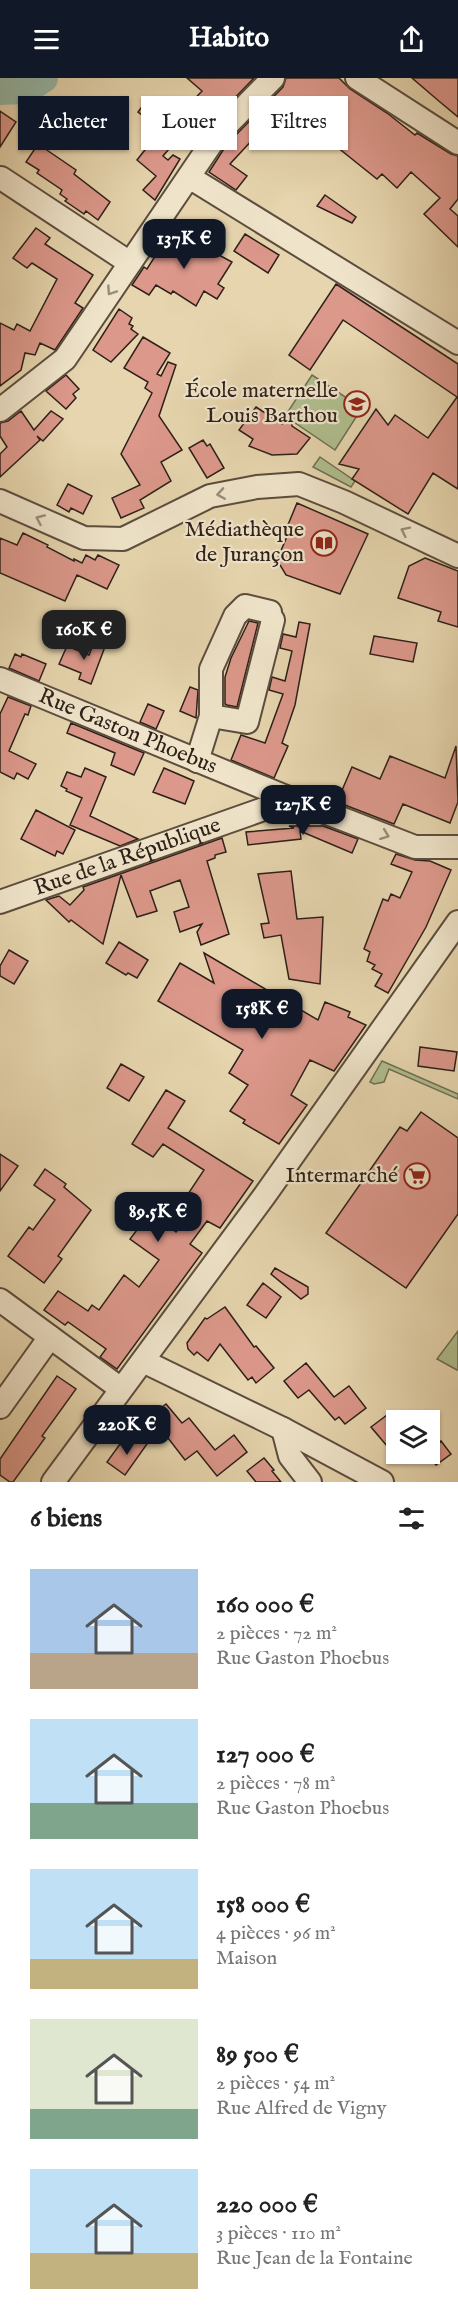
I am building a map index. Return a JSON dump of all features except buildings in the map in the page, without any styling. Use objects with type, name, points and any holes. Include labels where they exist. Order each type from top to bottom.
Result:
[{"type":"street","points":[[0,410],[65,359],[217,135],[273,78]]},
{"type":"street","points":[[360,79],[458,143]]},
{"type":"street","points":[[189,177],[458,343]]},
{"type":"street","points":[[1,178],[130,263]]},
{"type":"street","points":[[0,501],[84,538],[123,539],[210,496],[257,487],[299,484],[344,502],[458,556]]},
{"type":"street","points":[[197,761],[211,716],[211,669],[235,616],[245,606],[272,616],[247,722],[211,716]]},
{"type":"street","name":"Rue Gaston Phoebus","points":[[2,686],[415,847],[458,847]]},
{"type":"street","name":"Rue de la République","points":[[0,902],[278,804],[286,797]]},
{"type":"street","points":[[53,1482],[340,1092],[458,922]]},
{"type":"street","points":[[0,1300],[121,1389]]},
{"type":"street","points":[[0,1407],[50,1337]]},
{"type":"street","points":[[143,1361],[283,1429],[382,1482]]},
{"type":"street","points":[[283,1429],[290,1456],[310,1482]]},
{"type":"green space","points":[[312,375],[362,408],[335,450],[285,416]]},
{"type":"green space","points":[[320,457],[355,481],[351,487],[313,467]]},
{"type":"green space","points":[[382,1061],[458,1094],[458,1099],[389,1069],[384,1082],[374,1084],[370,1082]]},
{"type":"green space","points":[[458,1331],[458,1369],[457,1370],[437,1359]]},
{"type":"waterway","points":[[0,90],[26,89],[43,78]]},
{"type":"place","name":"École maternelle Louis Barthou","points":[[357,404]]},
{"type":"place","name":"Médiathèque de Jurançon","points":[[324,543]]},
{"type":"place","name":"Intermarché","points":[[417,1176]]}]
